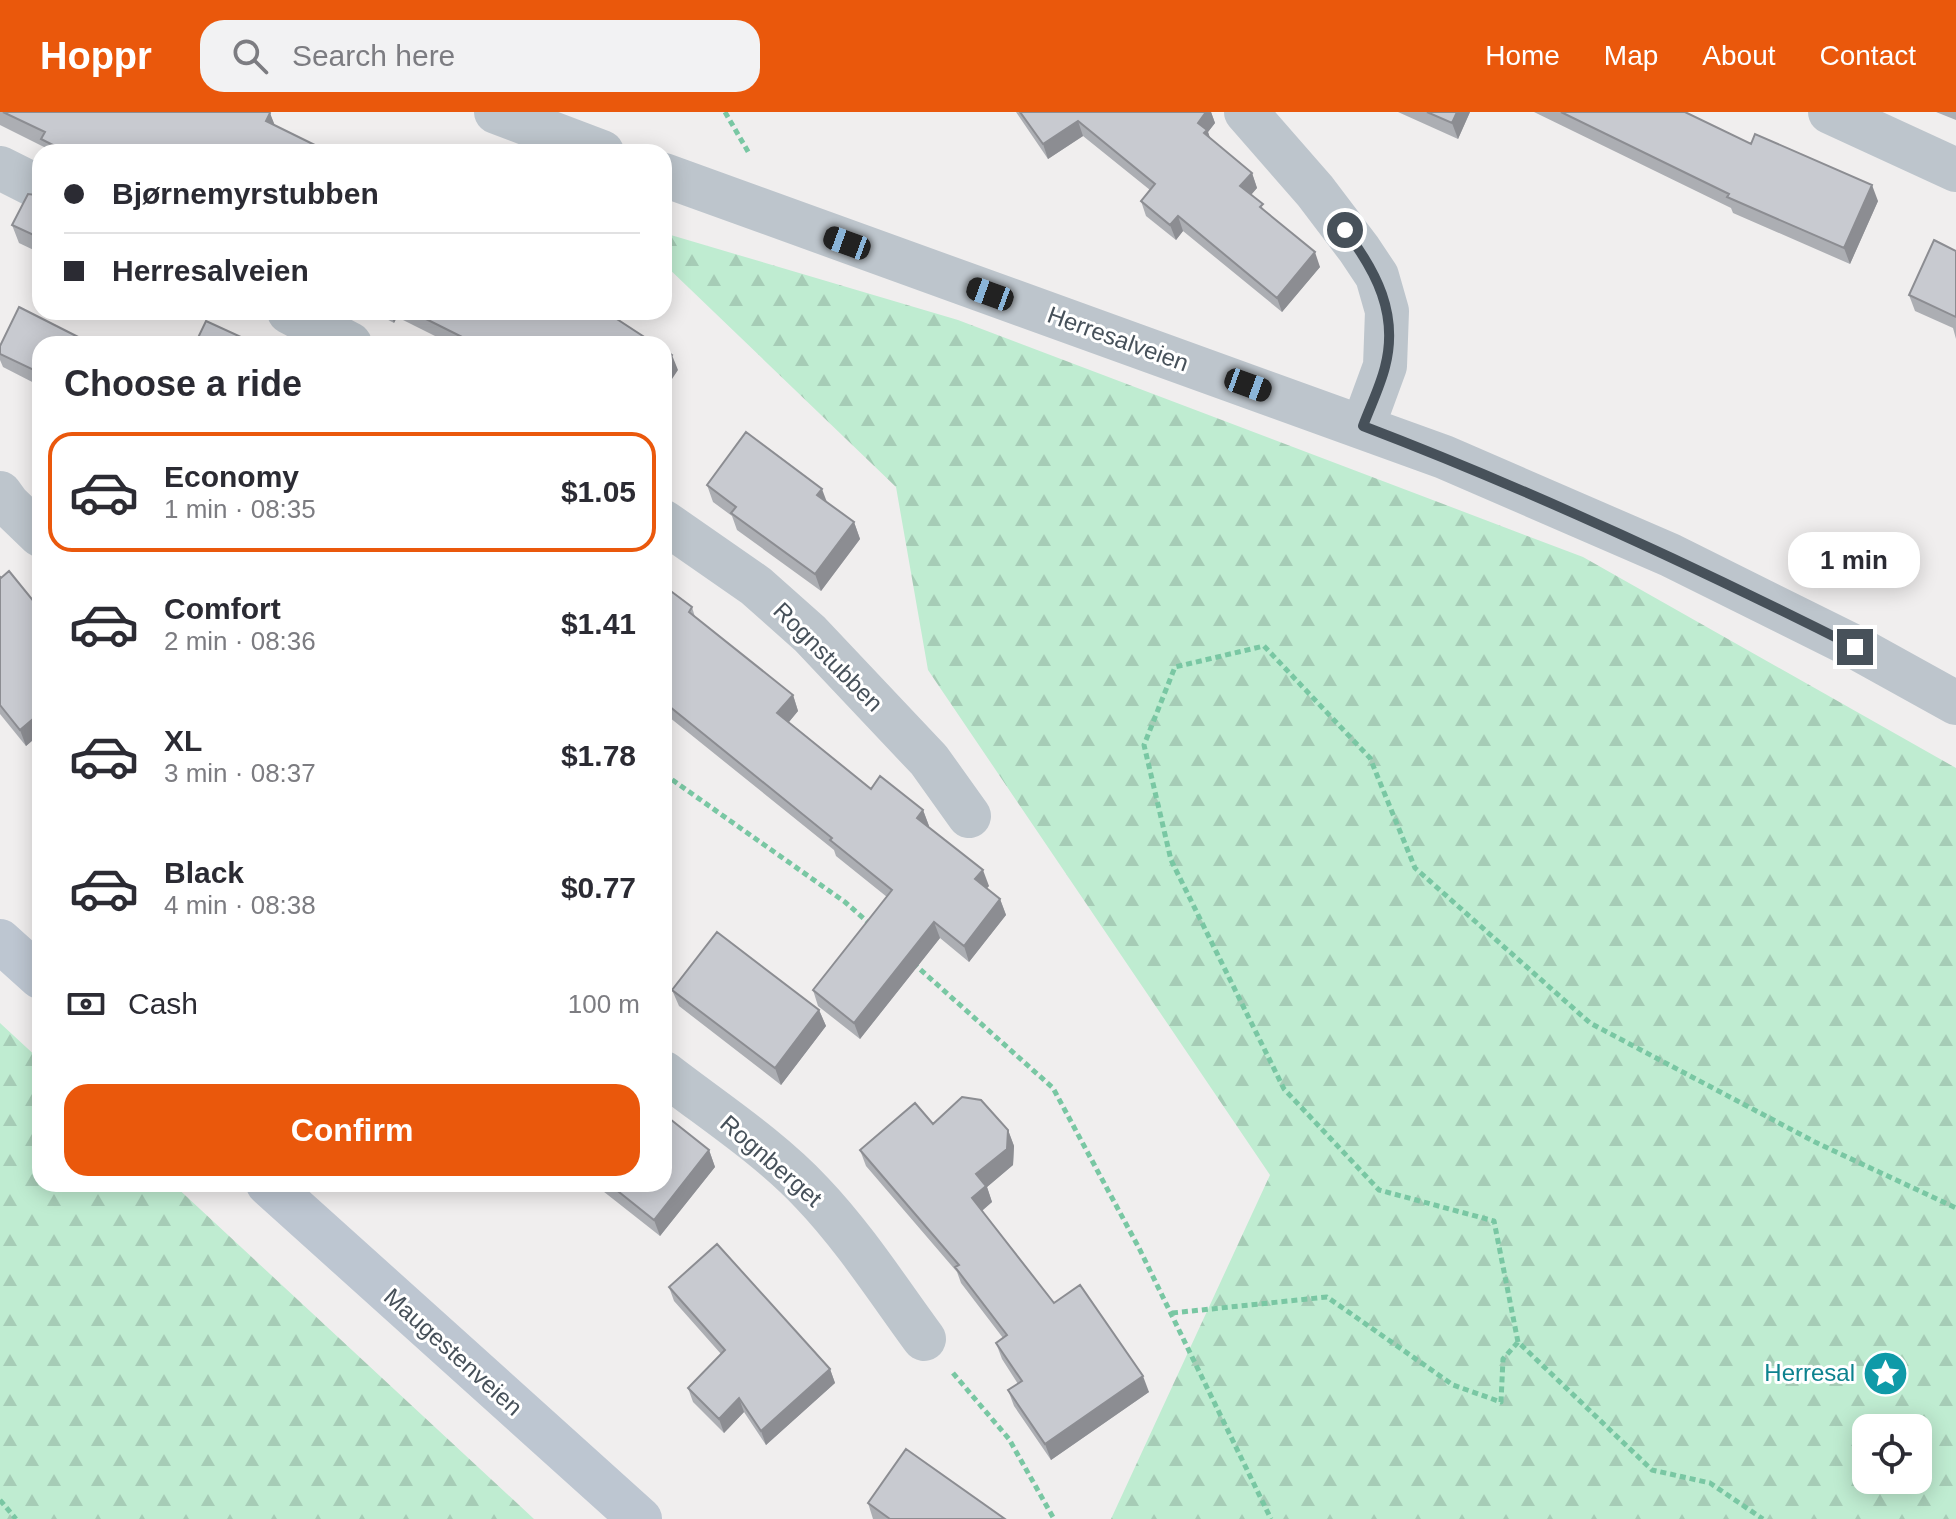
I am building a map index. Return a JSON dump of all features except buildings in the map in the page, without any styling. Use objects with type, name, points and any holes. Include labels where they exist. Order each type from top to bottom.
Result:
[{"type":"main road","points":[[0,941],[32,970]]},
{"type":"main road","name":"Maugestenveien","points":[[277,1192],[640,1519]]},
{"type":"street","points":[[496,112],[581,144]]},
{"type":"street","points":[[1246,112],[1315,191],[1377,276],[1387,311],[1385,366],[1363,426]]},
{"type":"street","points":[[1830,112],[1956,170]]},
{"type":"street","points":[[0,168],[32,184]]},
{"type":"street","name":"Herresalveien","points":[[672,178],[1444,457],[1670,555],[1855,647],[1956,703]]},
{"type":"street","points":[[304,320],[335,336]]},
{"type":"street","points":[[0,493],[32,527]]},
{"type":"street","name":"Rognstubben","points":[[672,528],[756,586],[810,634],[929,760],[969,816]]},
{"type":"street","name":"Rognberget","points":[[672,1079],[784,1166],[811,1191],[839,1223],[924,1339]]},
{"type":"path","points":[[725,112],[757,166]]},
{"type":"path","points":[[1763,1519],[1710,1483],[1652,1470],[1518,1342],[1494,1221],[1379,1190],[1284,1089],[1171,860],[1144,745],[1175,667],[1264,646],[1370,758],[1415,868],[1590,1023],[1815,1142],[1956,1208]]},
{"type":"path","points":[[672,780],[845,902],[880,933]]},
{"type":"path","points":[[903,954],[1053,1088],[1171,1313],[1271,1519]]},
{"type":"path","points":[[1171,1313],[1327,1297],[1453,1385],[1501,1402],[1503,1359],[1518,1342]]},
{"type":"path","points":[[924,1339],[1009,1439],[1054,1519]]},
{"type":"path","points":[[0,1500],[16,1519]]},
{"type":"green space","points":[[672,235],[958,320],[1583,557],[1956,768],[1956,1519],[1111,1519],[1270,1175],[928,670],[896,487],[672,272]]},
{"type":"green space","points":[[0,1023],[32,1053],[32,1192],[182,1192],[534,1519],[0,1519]]},
{"type":"place","name":"Herresal","points":[[1886,1373]]},
{"type":"route","points":[[1345,230],[1377,276],[1387,311],[1385,366],[1363,426],[1444,457],[1670,555],[1855,647]]}]
